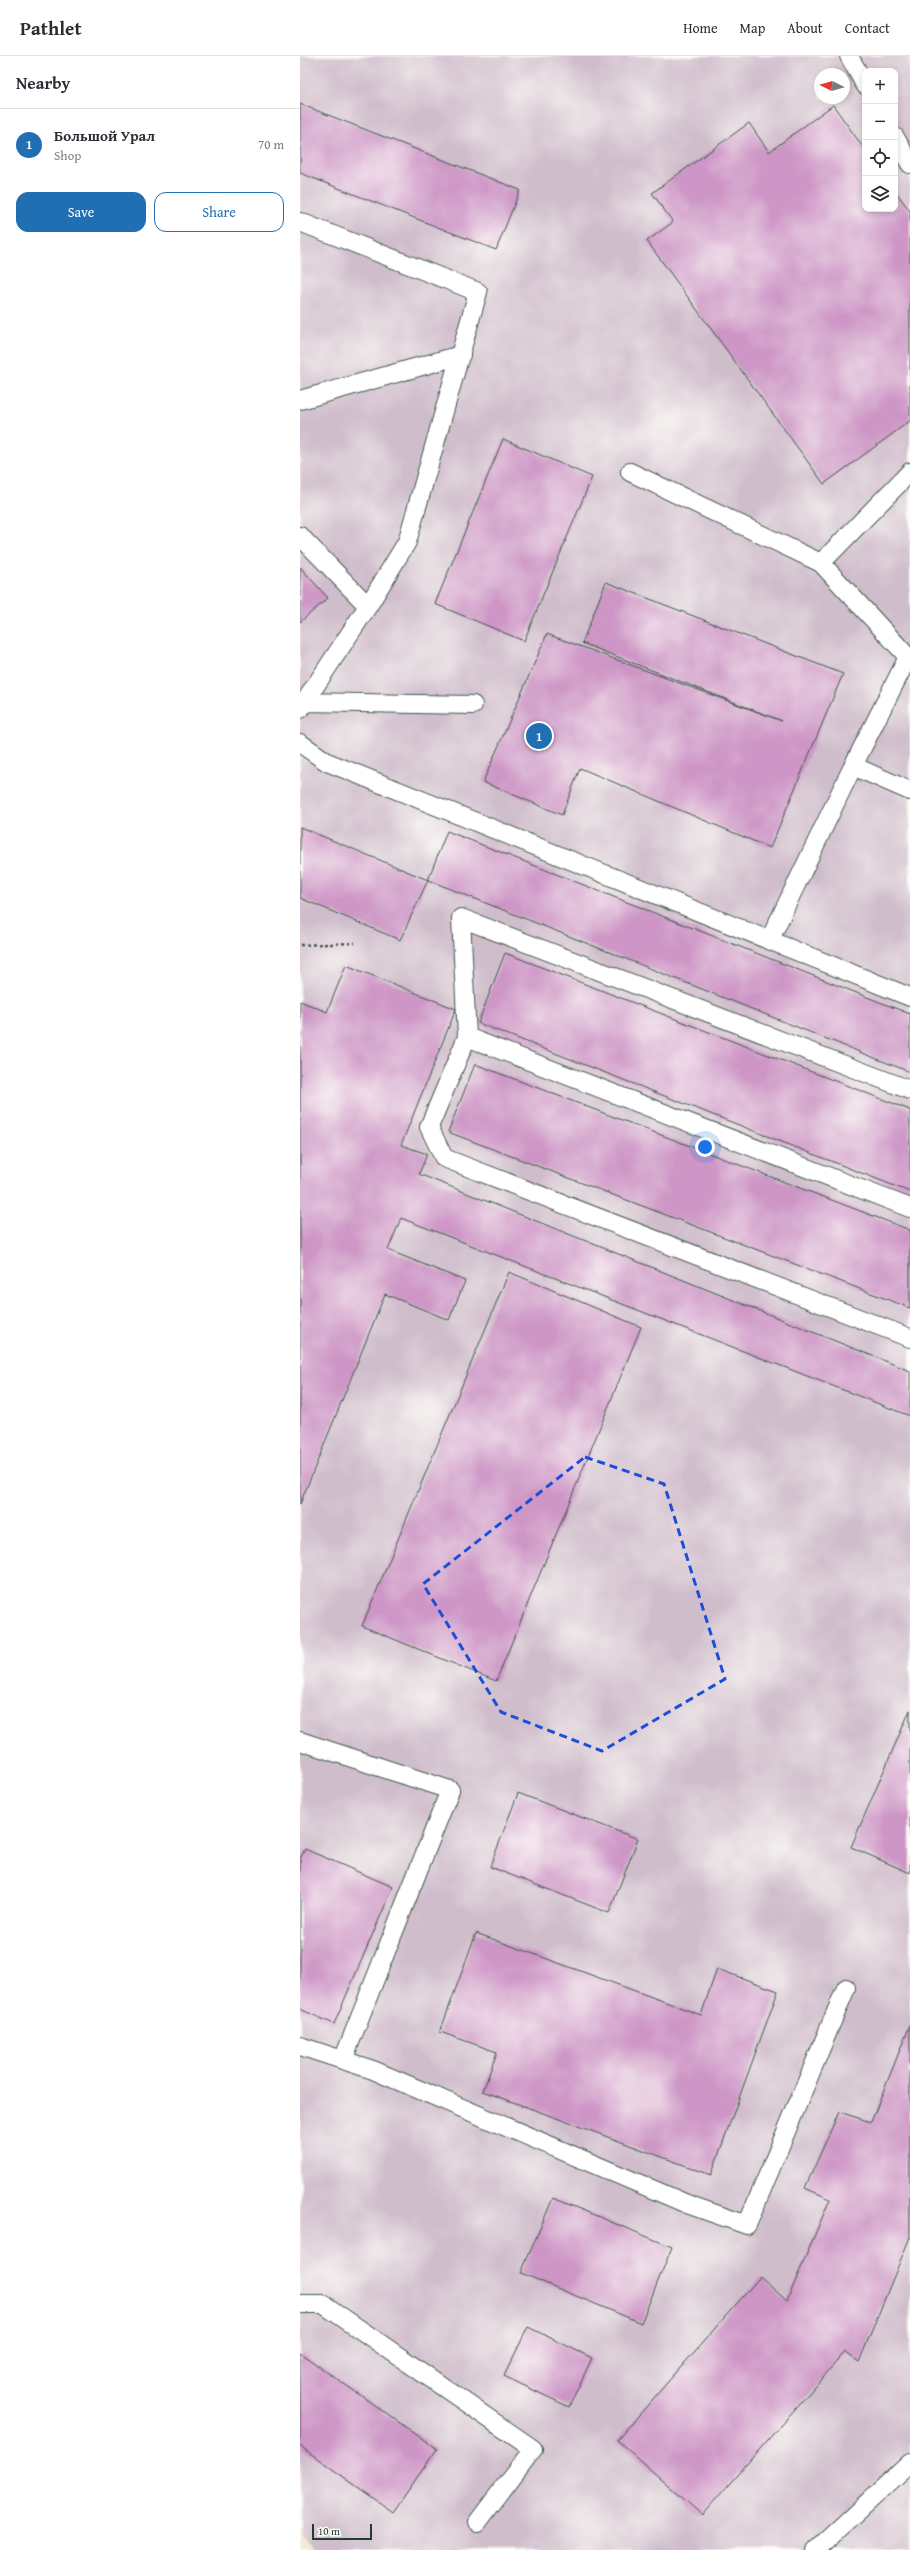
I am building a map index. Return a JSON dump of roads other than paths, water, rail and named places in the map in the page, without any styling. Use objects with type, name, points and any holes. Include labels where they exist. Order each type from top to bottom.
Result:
[{"type":"lane","points":[[849,56],[862,80]]},
{"type":"lane","points":[[896,140],[910,164]]},
{"type":"lane","points":[[300,222],[478,292],[408,542],[368,606],[302,705]]},
{"type":"lane","points":[[300,400],[461,355]]},
{"type":"lane","points":[[630,472],[821,563],[908,657],[853,766],[770,939]]},
{"type":"lane","points":[[821,563],[910,472]]},
{"type":"lane","points":[[300,536],[368,606]]},
{"type":"lane","points":[[302,705],[473,705]]},
{"type":"lane","points":[[300,743],[327,762],[770,939],[910,997]]},
{"type":"lane","points":[[853,766],[910,791]]},
{"type":"lane","points":[[910,1090],[461,918],[467,1037],[429,1127],[444,1158],[910,1338]]},
{"type":"lane","points":[[467,1037],[910,1208]]},
{"type":"lane","points":[[300,1741],[450,1790],[343,2060]]},
{"type":"lane","points":[[300,2046],[373,2070],[687,2204],[747,2225],[846,1988]]},
{"type":"lane","points":[[300,2304],[323,2304],[533,2449],[477,2523]]},
{"type":"lane","points":[[816,2550],[910,2463]]},
{"type":"place","name":"Большой Урал","points":[[539,736]]}]
